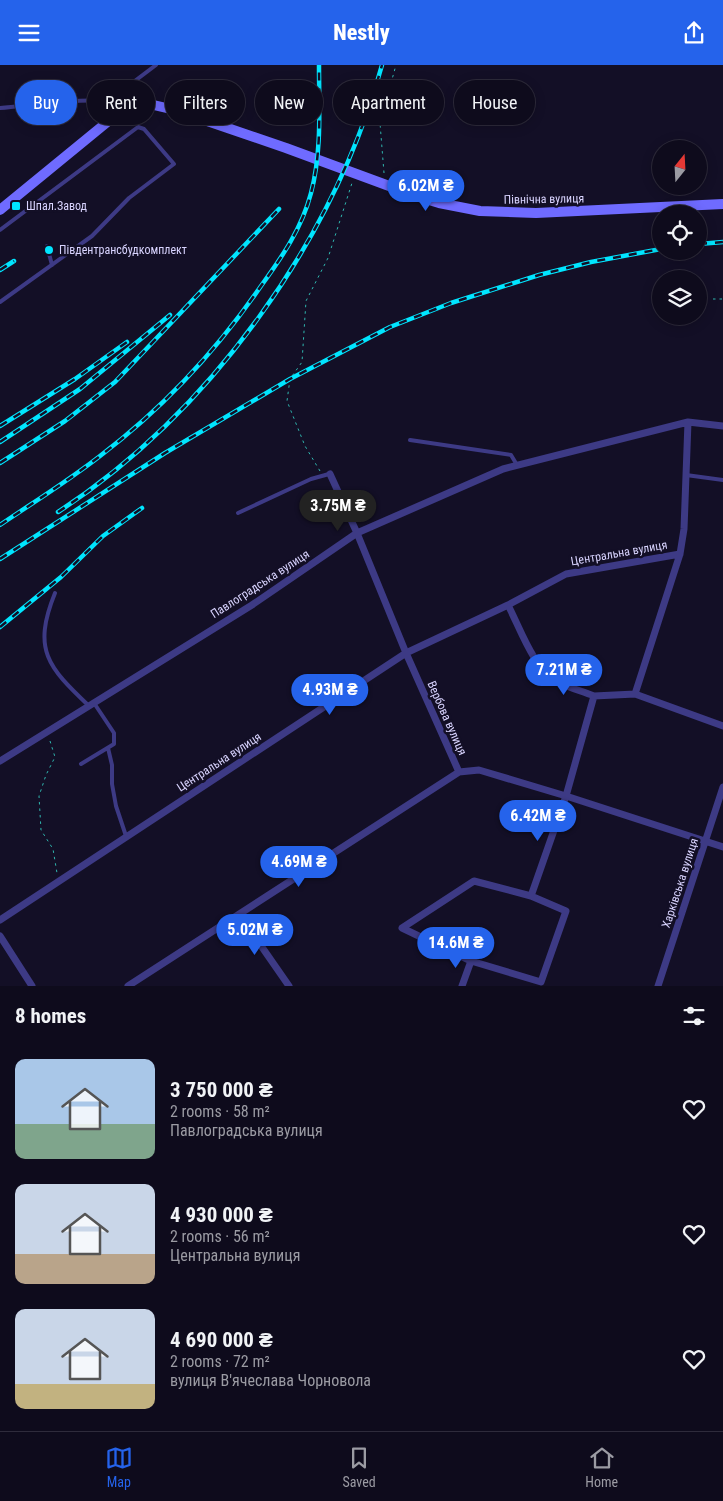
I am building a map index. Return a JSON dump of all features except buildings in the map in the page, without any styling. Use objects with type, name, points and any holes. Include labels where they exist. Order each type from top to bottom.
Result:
[{"type":"street","name":"Північна вулиця","points":[[155,105],[194,115],[387,186],[439,203],[494,211],[536,213],[723,204]]},
{"type":"street","name":"Північна вулиця","points":[[1,205],[102,125]]},
{"type":"street","name":"Павлоградська вулиця","points":[[0,761],[252,605],[357,533],[503,469],[688,422],[723,426]]},
{"type":"street","points":[[635,694],[680,554],[684,529],[688,422]]},
{"type":"street","name":"Вербова вулиця","points":[[326,475],[357,533],[406,653],[459,773],[479,770],[723,847]]},
{"type":"street","name":"Центральна вулиця","points":[[0,920],[406,653],[508,605],[566,574],[680,554]]},
{"type":"street","points":[[508,605],[536,661],[545,672],[557,681],[594,695],[635,694],[723,726]]},
{"type":"street","points":[[531,896],[566,796],[594,695]]},
{"type":"street","points":[[128,986],[459,773]]},
{"type":"street","name":"Харківська вулиця","points":[[658,986],[723,787]]},
{"type":"street","points":[[474,881],[531,896],[566,911],[541,983],[471,961],[402,928],[474,881]]},
{"type":"street","points":[[239,914],[289,986]]},
{"type":"street","points":[[0,936],[32,986]]},
{"type":"street","points":[[462,986],[471,961]]},
{"type":"lane","points":[[136,80],[156,65]]},
{"type":"lane","points":[[0,108],[87,100]]},
{"type":"lane","points":[[0,230],[138,127],[144,129],[174,164],[129,199],[92,236],[0,303]]},
{"type":"lane","points":[[47,246],[52,265]]},
{"type":"lane","points":[[410,440],[511,455],[517,465]]},
{"type":"lane","points":[[238,513],[310,479],[326,475]]},
{"type":"lane","points":[[686,475],[723,479]]},
{"type":"lane","points":[[55,593],[48,610],[43,637],[50,664],[63,681],[92,704],[114,733],[114,744],[81,764]]},
{"type":"lane","points":[[108,747],[112,765],[112,784],[116,806],[126,836]]},
{"type":"path","points":[[387,186],[380,123],[396,65]]},
{"type":"path","points":[[326,475],[305,446],[287,401],[290,379],[302,362],[306,301],[328,258],[355,174]]},
{"type":"path","points":[[713,299],[723,299]]},
{"type":"path","points":[[47,732],[56,757],[46,775],[39,796],[40,830],[53,849],[59,881]]},
{"type":"railway","points":[[0,525],[88,465],[145,419],[207,356],[269,275],[297,230],[307,206],[315,177],[318,146],[319,65]]},
{"type":"railway","points":[[58,512],[114,472],[166,425],[215,373],[259,317],[298,257],[332,195],[361,130],[382,65]]},
{"type":"railway","points":[[0,463],[65,421],[115,382],[279,209]]},
{"type":"railway","points":[[707,243],[723,242]]},
{"type":"railway","points":[[0,559],[165,453],[290,379],[390,327],[451,303],[539,275],[591,262],[652,251]]},
{"type":"railway","points":[[0,270],[14,261]]},
{"type":"railway","points":[[0,442],[80,389],[170,315]]},
{"type":"railway","points":[[0,426],[75,379],[127,342]]},
{"type":"railway","points":[[0,627],[61,577],[103,536],[142,508]]},
{"type":"place","name":"Шпал.Завод","points":[[16,206]]},
{"type":"place","name":"Південтрансбудкомплект","points":[[49,250]]}]
